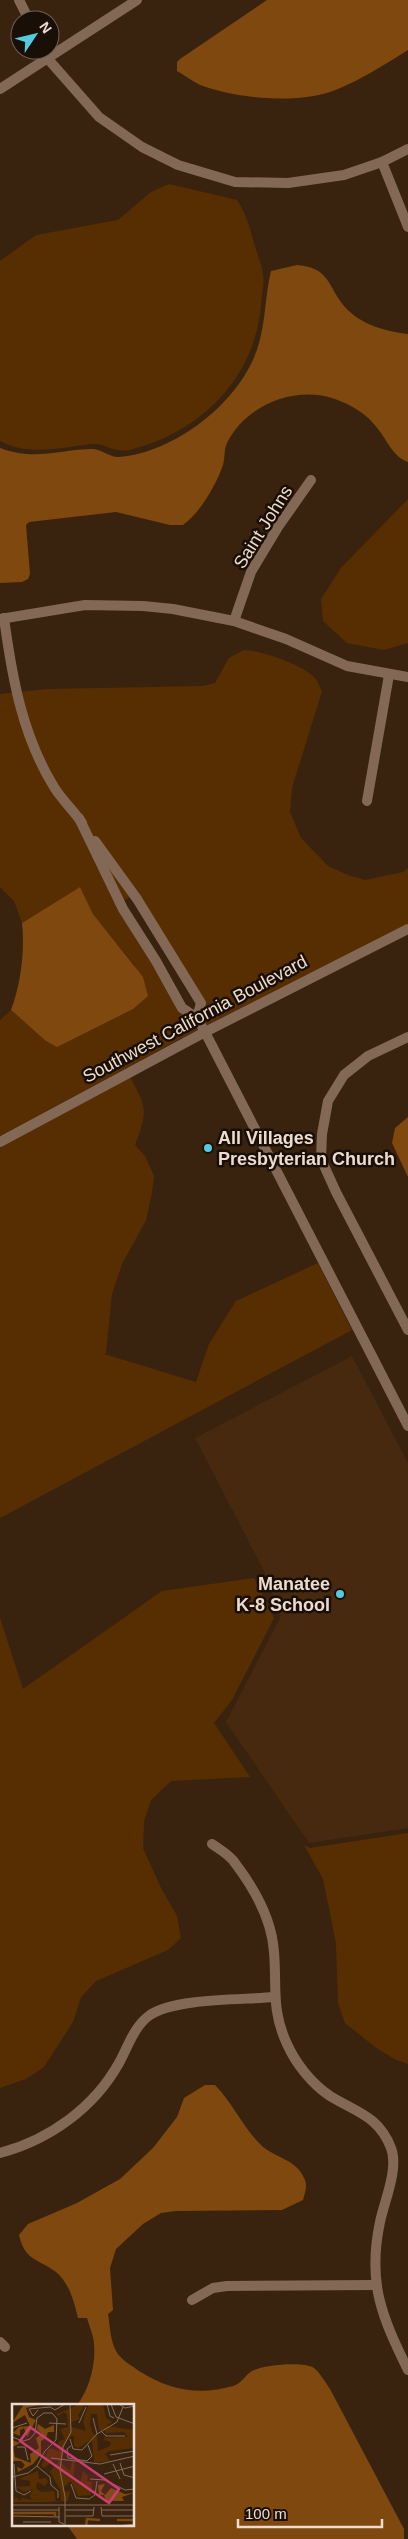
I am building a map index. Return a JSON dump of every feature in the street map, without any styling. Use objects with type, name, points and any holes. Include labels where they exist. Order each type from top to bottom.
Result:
[{"type":"street","points":[[60,46],[137,0]]},
{"type":"street","points":[[0,89],[38,60]]},
{"type":"street","points":[[49,60],[99,117],[142,147],[178,165],[235,182],[288,183],[344,175],[382,162],[408,149]]},
{"type":"street","points":[[382,162],[408,227]]},
{"type":"street","name":"Saint Johns","points":[[234,620],[251,572],[278,527],[311,480]]},
{"type":"street","points":[[197,1018],[201,1003],[146,912],[79,818],[54,788],[29,736],[13,683],[2,618],[85,605],[143,606],[234,620],[286,639],[347,666],[408,677]]},
{"type":"street","points":[[368,800],[389,675]]},
{"type":"street","points":[[79,818],[131,922],[156,961],[182,1008],[197,1018],[205,1032],[408,1426]]},
{"type":"street","points":[[131,922],[146,912]]},
{"type":"street","name":"Southwest California Boulevard","points":[[0,1142],[205,1032],[408,929]]},
{"type":"street","points":[[408,1037],[368,1056],[344,1075],[328,1101],[322,1134],[321,1159],[336,1192],[408,1330]]},
{"type":"street","points":[[212,1844],[234,1861],[265,1914],[274,1952],[274,1997],[278,2022],[298,2064],[329,2095],[363,2112],[380,2127],[392,2150],[390,2191],[380,2221],[376,2247],[375,2286],[377,2297],[391,2335],[408,2370]]},
{"type":"street","points":[[0,2152],[43,2136],[74,2117],[96,2094],[119,2064],[132,2036],[149,2016],[174,2005],[274,1997]]},
{"type":"street","points":[[192,2300],[213,2288],[228,2286],[375,2286]]},
{"type":"shaded area","points":[[267,0],[408,0],[408,50],[347,85],[323,94],[306,97],[269,98],[232,94],[200,85],[177,71],[177,62],[180,59]]},
{"type":"shaded area","points":[[169,184],[237,200],[248,222],[262,268],[263,286],[257,331],[248,355],[236,377],[221,397],[202,415],[158,441],[133,449],[115,450],[101,445],[90,444],[33,450],[10,446],[0,441],[0,261],[36,235],[118,220],[151,192]]},
{"type":"shaded area","points":[[297,265],[308,267],[322,274],[344,306],[358,318],[382,329],[408,334],[408,462],[394,452],[378,429],[364,414],[353,407],[320,395],[288,397],[259,409],[246,418],[235,430],[226,445],[223,465],[212,490],[201,506],[183,525],[170,525],[116,512],[29,522],[26,525],[30,574],[28,579],[22,582],[0,583],[0,448],[24,454],[46,454],[94,449],[119,457],[141,453],[163,445],[185,433],[205,419],[223,402],[239,384],[251,364],[261,334],[271,271]]},
{"type":"shaded area","points":[[408,499],[408,643],[384,650],[347,643],[323,621],[321,599],[341,568]]},
{"type":"shaded area","points":[[244,650],[271,656],[300,667],[315,678],[322,691],[292,788],[290,812],[301,838],[328,866],[365,880],[403,872],[408,868],[408,924],[207,1025],[150,922],[132,896],[123,901],[197,1030],[0,1136],[0,1020],[11,1010],[35,1031],[135,966],[93,914],[80,887],[22,923],[14,901],[0,887],[0,694],[47,689],[203,686],[215,683],[229,658]]},
{"type":"shaded area","points":[[80,887],[93,914],[143,977],[148,996],[133,1009],[57,1047],[46,1041],[11,1010],[21,967],[22,923]]},
{"type":"shaded area","points":[[130,1077],[140,1096],[144,1110],[144,1117],[135,1145],[145,1156],[154,1176],[146,1220],[122,1264],[112,1294],[106,1353],[104,1354],[196,1382],[209,1344],[236,1301],[318,1263],[352,1330],[0,1518],[0,1148]]},
{"type":"shaded area","points":[[408,1117],[408,1177],[392,1143],[395,1128]]},
{"type":"shaded area","name":"Manatee K-8 School","points":[[352,1356],[408,1463],[408,1828],[309,1843],[226,1722],[281,1616],[264,1571],[195,1438]]},
{"type":"shaded area","points":[[254,1578],[274,1618],[232,1700],[214,1723],[250,1777],[171,1781],[151,1800],[144,1821],[143,1848],[161,1888],[177,1916],[181,1938],[168,1950],[96,1981],[81,1997],[73,2022],[44,2067],[26,2079],[0,2088],[0,1618],[23,1689],[162,1591]]},
{"type":"shaded area","points":[[408,1833],[408,2064],[394,2059],[375,2047],[345,2023],[338,2003],[336,1943],[323,1879],[304,1845],[310,1848]]},
{"type":"shaded area","points":[[205,2085],[215,2085],[255,2139],[267,2150],[291,2163],[301,2172],[306,2183],[303,2200],[282,2210],[176,2211],[161,2213],[143,2224],[116,2249],[110,2268],[113,2310],[108,2314],[114,2347],[123,2360],[150,2378],[173,2387],[196,2391],[208,2391],[233,2386],[239,2383],[251,2371],[259,2368],[294,2364],[314,2368],[330,2389],[404,2529],[404,2539],[77,2539],[68,2526],[135,2526],[135,2404],[78,2404],[91,2376],[94,2360],[94,2342],[87,2318],[78,2318],[71,2294],[65,2282],[56,2272],[28,2254],[19,2235],[28,2224],[77,2203],[120,2179],[153,2148],[177,2117],[184,2098]]},
{"type":"place","name":"All Villages Presbyterian Church","points":[[208,1148]]},
{"type":"place","name":"Manatee K-8 School","points":[[340,1594]]}]
